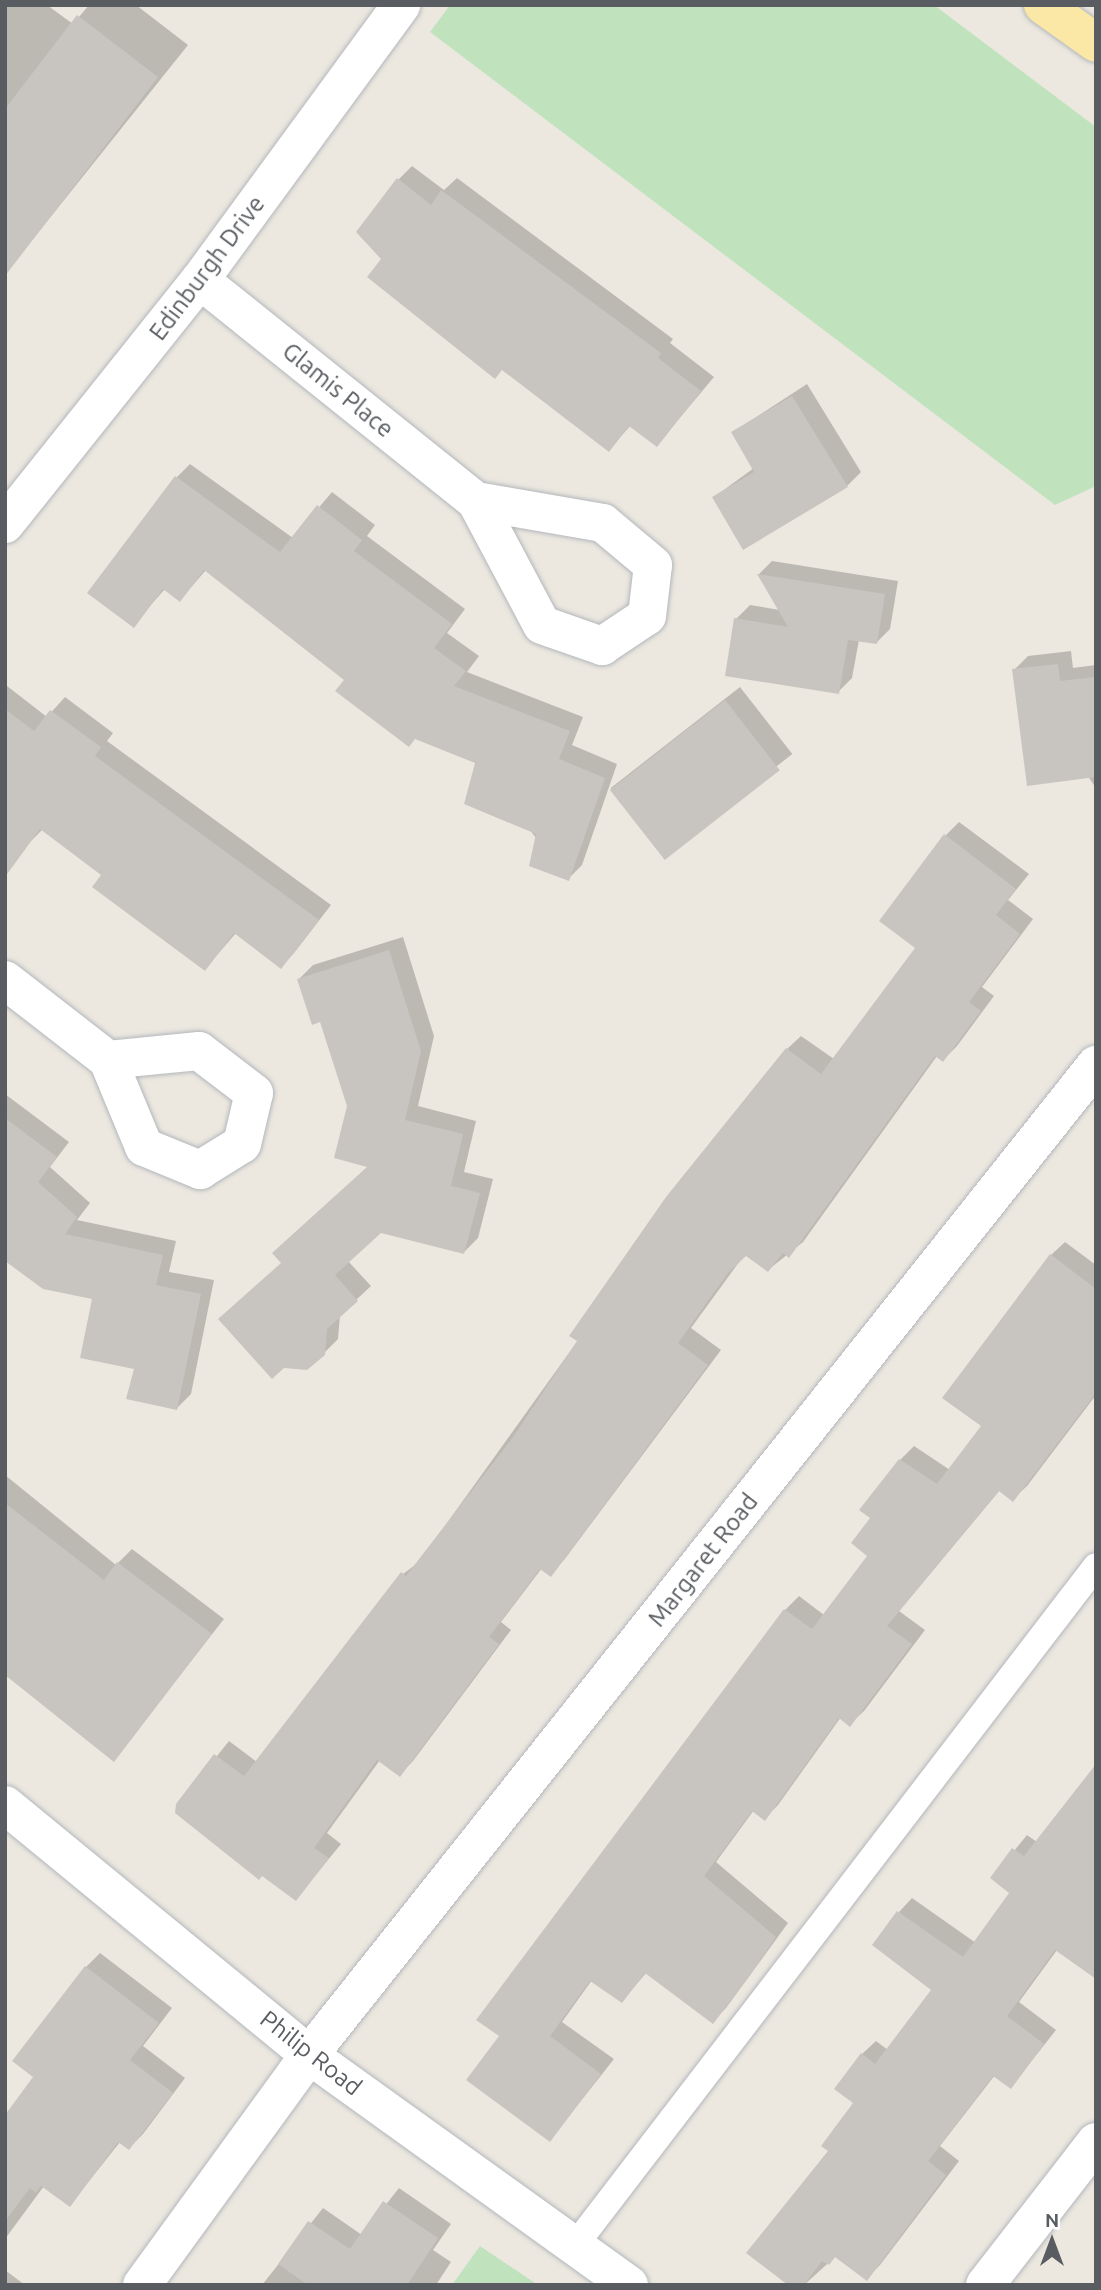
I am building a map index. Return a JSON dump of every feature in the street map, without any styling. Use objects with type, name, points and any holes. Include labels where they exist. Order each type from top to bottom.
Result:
[{"type":"main road","points":[[1043,5],[1096,43]]},
{"type":"street","name":"Edinburgh Drive","points":[[5,524],[200,280],[401,5]]},
{"type":"street","name":"Glamis Place","points":[[200,280],[476,501],[542,625],[601,646],[647,616],[653,565],[603,523],[476,501]]},
{"type":"street","points":[[5,979],[108,1060]]},
{"type":"street","name":"Margaret Road","points":[[142,2285],[309,2055],[1096,1065]]},
{"type":"street","name":"Philip Road","points":[[5,1805],[309,2055],[573,2248],[629,2285]]},
{"type":"street","points":[[985,2285],[1096,2142]]},
{"type":"lane","points":[[573,2248],[1096,1566]]},
{"type":"green space","points":[[450,5],[934,5],[1096,127],[1096,486],[1055,505],[430,32]]},
{"type":"green space","points":[[480,2246],[538,2285],[452,2285]]},
{"type":"building","points":[[77,15],[158,77],[5,276],[5,109]]},
{"type":"building","points":[[397,178],[431,205],[441,190],[661,353],[658,358],[701,391],[657,447],[629,426],[609,452],[502,370],[495,379],[367,277],[381,259],[356,232]]},
{"type":"building","points":[[792,396],[848,487],[743,550],[712,497],[754,472],[731,432]]},
{"type":"building","points":[[175,476],[280,552],[317,505],[362,540],[354,551],[452,624],[434,648],[466,671],[454,686],[570,731],[559,759],[605,778],[569,881],[529,866],[536,834],[464,804],[475,763],[415,739],[409,747],[335,691],[344,680],[204,570],[180,602],[163,589],[134,628],[87,593]]},
{"type":"building","points":[[757,574],[885,594],[877,644],[848,640],[839,694],[725,676],[734,618],[788,627]]},
{"type":"building","points":[[1058,664],[1060,681],[1096,677],[1096,777],[1027,786],[1012,669]]},
{"type":"building","points":[[725,700],[780,770],[665,860],[610,790]]},
{"type":"building","points":[[5,709],[34,731],[50,710],[101,747],[95,756],[319,920],[281,969],[234,933],[205,971],[92,887],[101,875],[40,829],[5,877]]},
{"type":"building","points":[[944,834],[1016,889],[996,915],[1020,934],[969,1002],[981,1011],[943,1062],[935,1056],[789,1258],[783,1253],[768,1272],[746,1256],[728,1273],[678,1343],[708,1365],[551,1577],[540,1569],[489,1637],[499,1644],[400,1777],[377,1760],[314,1848],[329,1858],[296,1901],[262,1876],[259,1880],[175,1813],[176,1804],[214,1754],[244,1776],[401,1572],[406,1576],[513,1437],[577,1341],[569,1336],[666,1197],[786,1048],[821,1074],[915,948],[879,921]]},
{"type":"building","points":[[389,950],[421,1051],[405,1120],[463,1134],[451,1186],[480,1193],[464,1254],[381,1233],[335,1275],[358,1301],[327,1329],[325,1355],[307,1370],[284,1368],[272,1379],[218,1319],[281,1263],[272,1253],[367,1167],[334,1158],[347,1106],[320,1022],[312,1025],[297,979]]},
{"type":"building","points":[[5,1118],[57,1157],[38,1182],[77,1217],[65,1234],[163,1255],[156,1285],[201,1294],[177,1410],[126,1399],[134,1369],[80,1358],[92,1299],[43,1289],[5,1261]]},
{"type":"building","points":[[1050,1254],[1096,1289],[1096,1393],[1013,1502],[999,1491],[887,1626],[912,1644],[850,1727],[839,1718],[765,1821],[752,1811],[704,1876],[776,1937],[748,1978],[713,2024],[645,1973],[622,2003],[590,1981],[550,2036],[601,2074],[550,2142],[466,2080],[499,2036],[476,2020],[784,1609],[812,1629],[867,1556],[851,1543],[870,1518],[859,1510],[899,1459],[937,1484],[981,1426],[942,1398]]},
{"type":"building","points":[[5,1503],[104,1580],[117,1562],[212,1634],[114,1762],[5,1675]]},
{"type":"building","points":[[1096,1764],[1096,1979],[1055,1950],[1007,2016],[1044,2044],[1011,2089],[993,2076],[928,2161],[946,2175],[867,2281],[835,2257],[829,2265],[822,2261],[804,2285],[788,2285],[746,2253],[828,2151],[821,2146],[853,2103],[834,2089],[861,2053],[875,2064],[931,1990],[872,1945],[897,1911],[963,1957],[1009,1893],[990,1878],[1012,1848],[1024,1856]]},
{"type":"building","points":[[85,1966],[159,2023],[130,2060],[173,2093],[129,2150],[118,2142],[70,2207],[41,2186],[36,2193],[30,2188],[5,2221],[5,2115],[33,2077],[12,2061]]},
{"type":"building","points":[[383,2201],[438,2238],[407,2285],[308,2285],[278,2264],[308,2221],[350,2249]]}]
